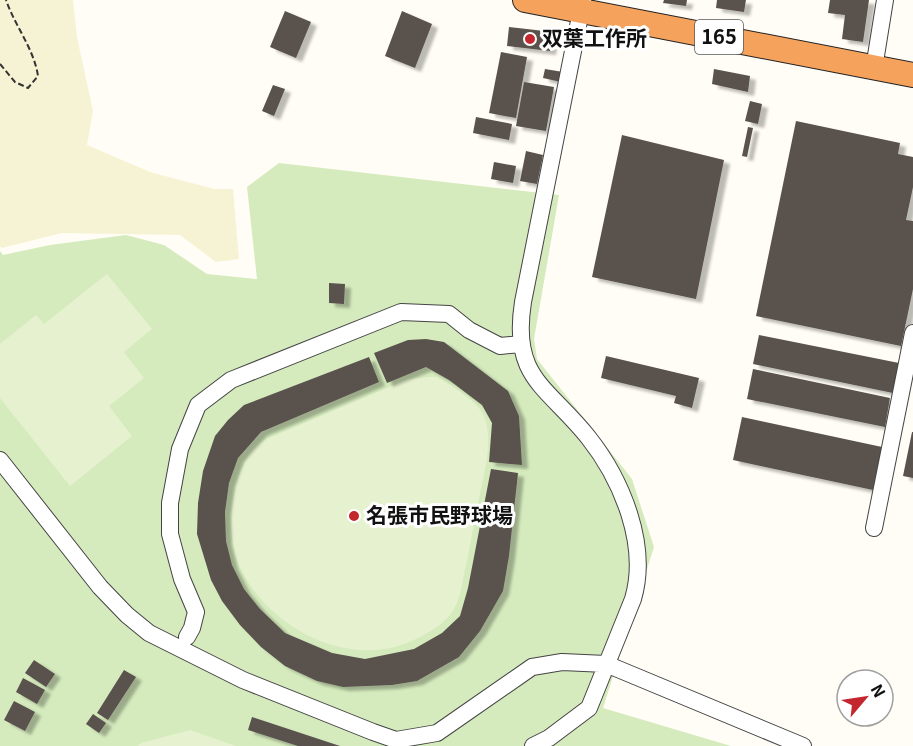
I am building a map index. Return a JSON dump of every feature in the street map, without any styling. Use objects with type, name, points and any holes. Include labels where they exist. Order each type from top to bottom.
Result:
[{"type":"highway","name":"165","points":[[525,0],[582,5],[913,75]]},
{"type":"street","points":[[874,68],[885,0]]},
{"type":"street","points":[[533,746],[549,738],[589,708],[637,586],[638,550],[625,504],[603,460],[588,438],[533,377],[521,344],[520,321],[523,302],[582,5]]},
{"type":"street","points":[[188,637],[196,612],[182,579],[170,534],[170,503],[180,449],[198,405],[231,380],[401,312],[449,314],[470,330],[500,346],[521,344]]},
{"type":"street","points":[[874,528],[913,333]]},
{"type":"street","points":[[0,460],[100,587],[127,615],[149,633],[243,680],[396,740],[436,733],[532,667],[562,662],[606,664],[803,746]]},
{"type":"path","points":[[0,64],[15,82],[28,88],[38,76],[36,61],[13,20],[6,0]]},
{"type":"shaded area","points":[[0,0],[73,0],[77,37],[93,111],[87,145],[150,172],[214,189],[233,189],[239,259],[216,262],[180,235],[62,233],[2,248],[0,246]]},
{"type":"green space","points":[[279,163],[559,195],[534,339],[537,359],[632,479],[654,547],[603,708],[731,746],[0,746],[0,251],[3,255],[50,245],[126,235],[164,245],[207,274],[257,279],[247,187]]},
{"type":"green space","points":[[107,274],[152,329],[124,352],[144,378],[109,406],[132,436],[70,486],[0,398],[0,344],[36,315],[44,324]]},
{"type":"green space","name":"名張市民野球場","points":[[437,377],[468,398],[477,406],[487,426],[486,463],[462,587],[456,605],[447,619],[432,630],[416,639],[391,648],[365,650],[340,647],[315,639],[292,626],[271,610],[254,590],[240,568],[235,555],[231,524],[235,492],[245,463],[254,449],[266,439],[408,379]]},
{"type":"green space","points":[[190,730],[236,746],[138,746],[141,743]]},
{"type":"building","points":[[664,0],[687,0],[686,6],[663,3]]},
{"type":"building","points":[[717,0],[746,0],[744,12],[716,8]]},
{"type":"building","points":[[830,0],[869,0],[863,42],[842,39],[845,15],[828,13]]},
{"type":"building","points":[[285,11],[311,22],[296,58],[270,47]]},
{"type":"building","points":[[402,11],[432,24],[415,68],[385,56]]},
{"type":"building","name":"双葉工作所","points":[[509,27],[553,32],[550,51],[507,46]]},
{"type":"building","points":[[501,52],[527,57],[516,118],[489,113]]},
{"type":"building","points":[[545,69],[563,72],[561,82],[543,78]]},
{"type":"building","points":[[714,69],[750,76],[748,92],[712,84]]},
{"type":"building","points":[[524,82],[554,87],[546,131],[516,126]]},
{"type":"building","points":[[273,85],[285,89],[274,116],[262,111]]},
{"type":"building","points":[[750,101],[762,104],[758,124],[745,121]]},
{"type":"building","points":[[476,117],[512,124],[509,140],[473,133]]},
{"type":"building","points":[[796,121],[900,143],[898,154],[913,157],[913,187],[906,220],[913,221],[913,289],[901,346],[756,316]]},
{"type":"building","points":[[748,127],[753,128],[747,157],[742,156]]},
{"type":"building","points":[[622,135],[724,160],[696,299],[592,277]]},
{"type":"building","points":[[526,151],[543,155],[537,184],[520,181]]},
{"type":"building","points":[[494,162],[516,166],[513,183],[491,179]]},
{"type":"building","points":[[329,283],[345,284],[344,304],[329,303]]},
{"type":"building","points":[[759,335],[899,363],[893,393],[753,364]]},
{"type":"building","points":[[426,339],[444,342],[508,391],[519,416],[522,465],[489,462],[492,423],[482,405],[449,380],[426,367],[387,383],[374,353],[408,340]]},
{"type":"building","points":[[606,356],[699,378],[692,408],[674,403],[676,396],[601,378]]},
{"type":"building","points":[[369,357],[379,382],[261,432],[238,458],[229,483],[225,512],[226,541],[232,565],[244,589],[260,609],[285,633],[332,653],[365,659],[414,649],[442,633],[460,616],[468,588],[491,469],[518,473],[503,591],[480,631],[459,657],[417,681],[392,685],[343,687],[317,681],[285,666],[261,647],[240,625],[222,601],[211,580],[197,534],[198,503],[203,471],[215,436],[244,405]]},
{"type":"building","points":[[753,369],[890,398],[885,427],[747,399]]},
{"type":"building","points":[[742,417],[882,447],[873,490],[733,460]]},
{"type":"building","points":[[913,432],[913,478],[903,476]]},
{"type":"building","points":[[34,660],[55,674],[46,687],[25,673]]},
{"type":"building","points":[[124,670],[136,677],[108,720],[97,713]]},
{"type":"building","points":[[23,678],[45,690],[37,704],[16,692]]},
{"type":"building","points":[[14,701],[35,712],[25,731],[4,720]]},
{"type":"building","points":[[93,714],[106,723],[99,733],[86,724]]},
{"type":"building","points":[[252,717],[340,746],[298,746],[248,730]]},
{"type":"place","name":"双葉工作所","points":[[530,39]]},
{"type":"place","name":"名張市民野球場","points":[[354,516]]}]
